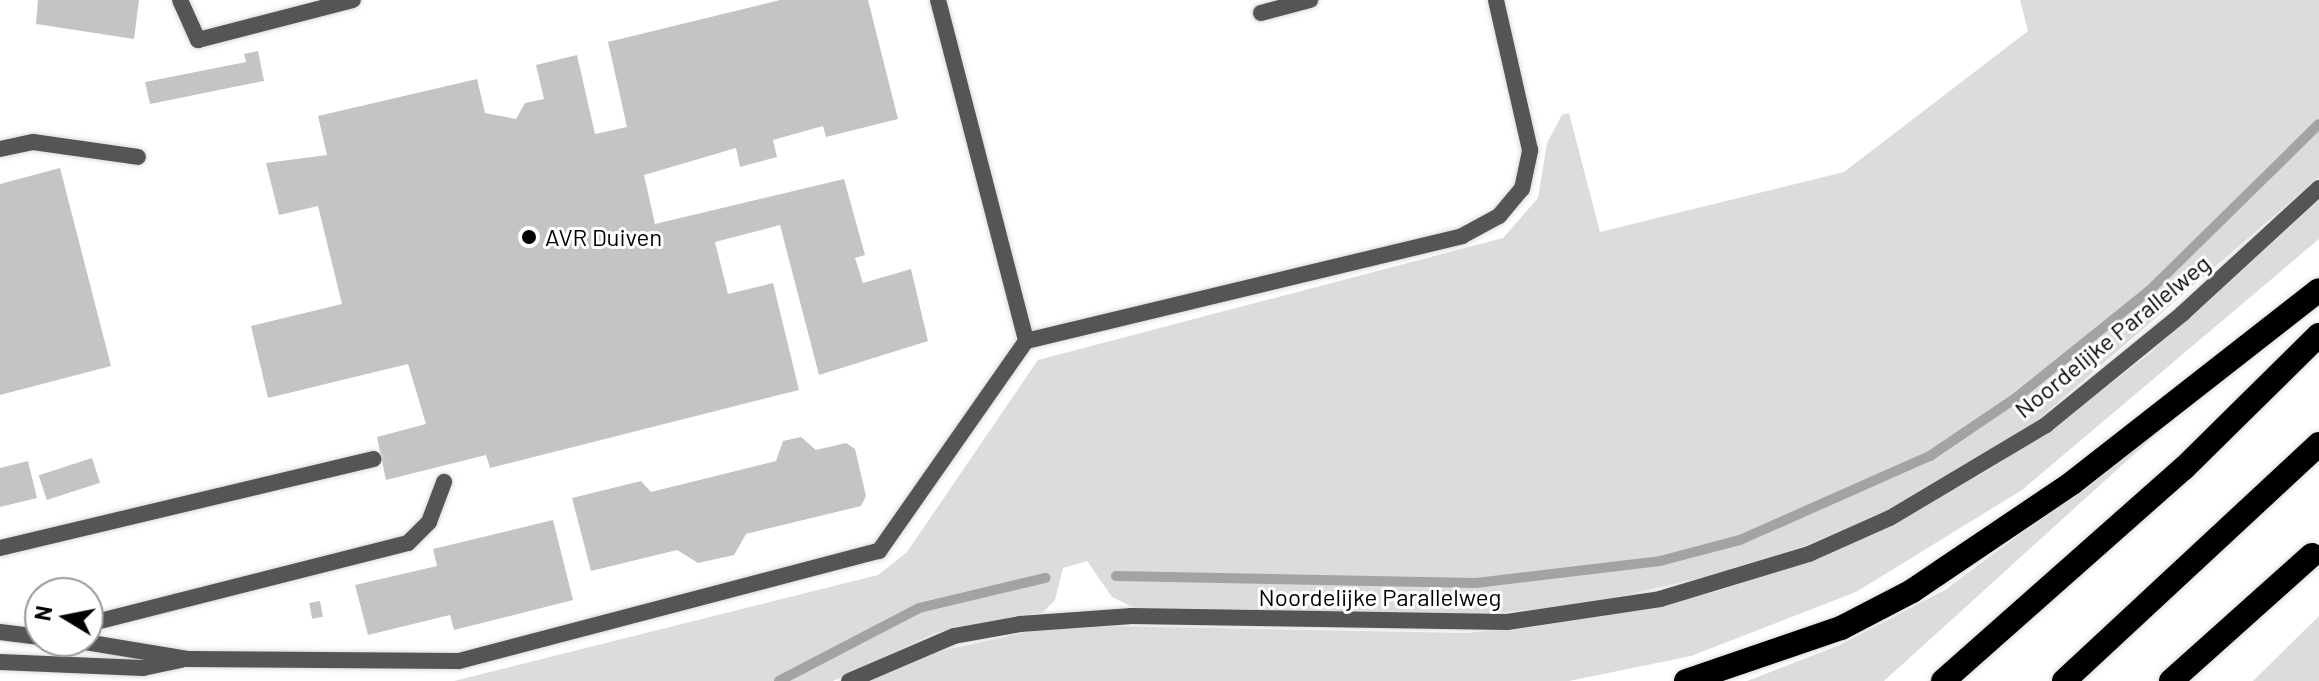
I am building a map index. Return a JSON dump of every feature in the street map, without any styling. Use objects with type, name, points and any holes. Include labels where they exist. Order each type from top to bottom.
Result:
[{"type":"highway","points":[[1686,681],[1841,628],[1912,591],[2072,483],[2319,290]]},
{"type":"highway","points":[[1943,681],[2183,469],[2319,335]]},
{"type":"highway","points":[[2064,681],[2319,444]]},
{"type":"highway","points":[[2171,681],[2316,551]]},
{"type":"highway","points":[[2192,681],[2316,551]]},
{"type":"street","points":[[180,0],[198,40],[353,0]]},
{"type":"street","points":[[938,0],[1026,341]]},
{"type":"street","points":[[1261,13],[1310,0]]},
{"type":"street","points":[[104,645],[188,659],[459,661],[879,551],[1026,341],[1462,236],[1499,216],[1522,189],[1530,150],[1496,0]]},
{"type":"street","points":[[0,149],[33,142],[138,157]]},
{"type":"street","name":"Noordelijke Parallelweg","points":[[849,681],[954,636],[1020,624],[1105,616],[1507,622],[1660,599],[1809,554],[1890,518],[2046,425],[2182,314],[2319,188]]},
{"type":"street","points":[[0,548],[374,459]]},
{"type":"street","points":[[104,620],[408,543],[429,522],[444,482]]},
{"type":"street","points":[[0,632],[24,634]]},
{"type":"street","points":[[0,662],[143,668],[188,659]]},
{"type":"shaded area","points":[[2020,0],[2319,0],[2319,177],[2033,424],[1892,508],[1812,543],[1739,569],[1583,605],[1447,617],[1137,609],[1112,597],[1087,561],[1063,568],[1055,600],[1043,612],[935,633],[833,681],[454,681],[878,575],[907,552],[1038,360],[1503,238],[1538,198],[1547,143],[1562,115],[1569,113],[1600,232],[1844,172],[2028,31]]},
{"type":"shaded area","points":[[2319,197],[2319,239],[2022,490],[1856,592],[1691,656],[1569,681],[865,681],[918,656],[1032,631],[1105,626],[1467,633],[1539,626],[1711,593],[1824,557],[1986,472],[2073,412],[2148,355]]},
{"type":"shaded area","points":[[2164,427],[1884,681],[1747,681],[1840,645],[1945,590]]},
{"type":"shaded area","points":[[2319,616],[2319,681],[2253,681]]},
{"type":"building","points":[[38,0],[139,0],[134,39],[36,24]]},
{"type":"building","name":"AVR Duiven","points":[[780,0],[868,0],[898,119],[826,137],[823,126],[773,140],[777,157],[740,167],[736,148],[644,175],[655,224],[844,179],[865,255],[855,258],[863,283],[911,269],[928,341],[819,375],[780,225],[715,242],[728,294],[773,283],[799,390],[490,468],[486,455],[386,480],[377,437],[426,424],[408,364],[268,398],[251,326],[342,304],[318,206],[279,215],[266,163],[327,155],[318,116],[477,79],[485,113],[516,119],[525,103],[544,99],[536,65],[577,55],[595,134],[627,127],[608,42]]},
{"type":"building","points":[[258,51],[264,81],[150,104],[145,82],[246,62],[244,54]]},
{"type":"building","points":[[60,168],[111,366],[0,395],[0,184]]},
{"type":"building","points":[[801,437],[816,450],[846,443],[855,449],[866,496],[861,506],[746,534],[734,555],[698,563],[677,550],[591,571],[572,498],[641,481],[651,492],[776,461],[783,441]]},
{"type":"building","points":[[92,458],[100,483],[47,500],[39,475]]},
{"type":"building","points":[[28,461],[37,498],[0,507],[0,468]]},
{"type":"building","points":[[553,520],[573,600],[454,630],[450,615],[368,635],[355,585],[437,566],[433,549]]},
{"type":"building","points":[[320,601],[323,617],[312,619],[309,603]]},
{"type":"waterway","points":[[1116,576],[1476,583],[1660,561],[1740,540],[1930,456],[2017,397],[2149,291],[2319,124]]},
{"type":"waterway","points":[[779,681],[919,608],[1045,578]]},
{"type":"place","name":"AVR Duiven","points":[[529,237]]}]
